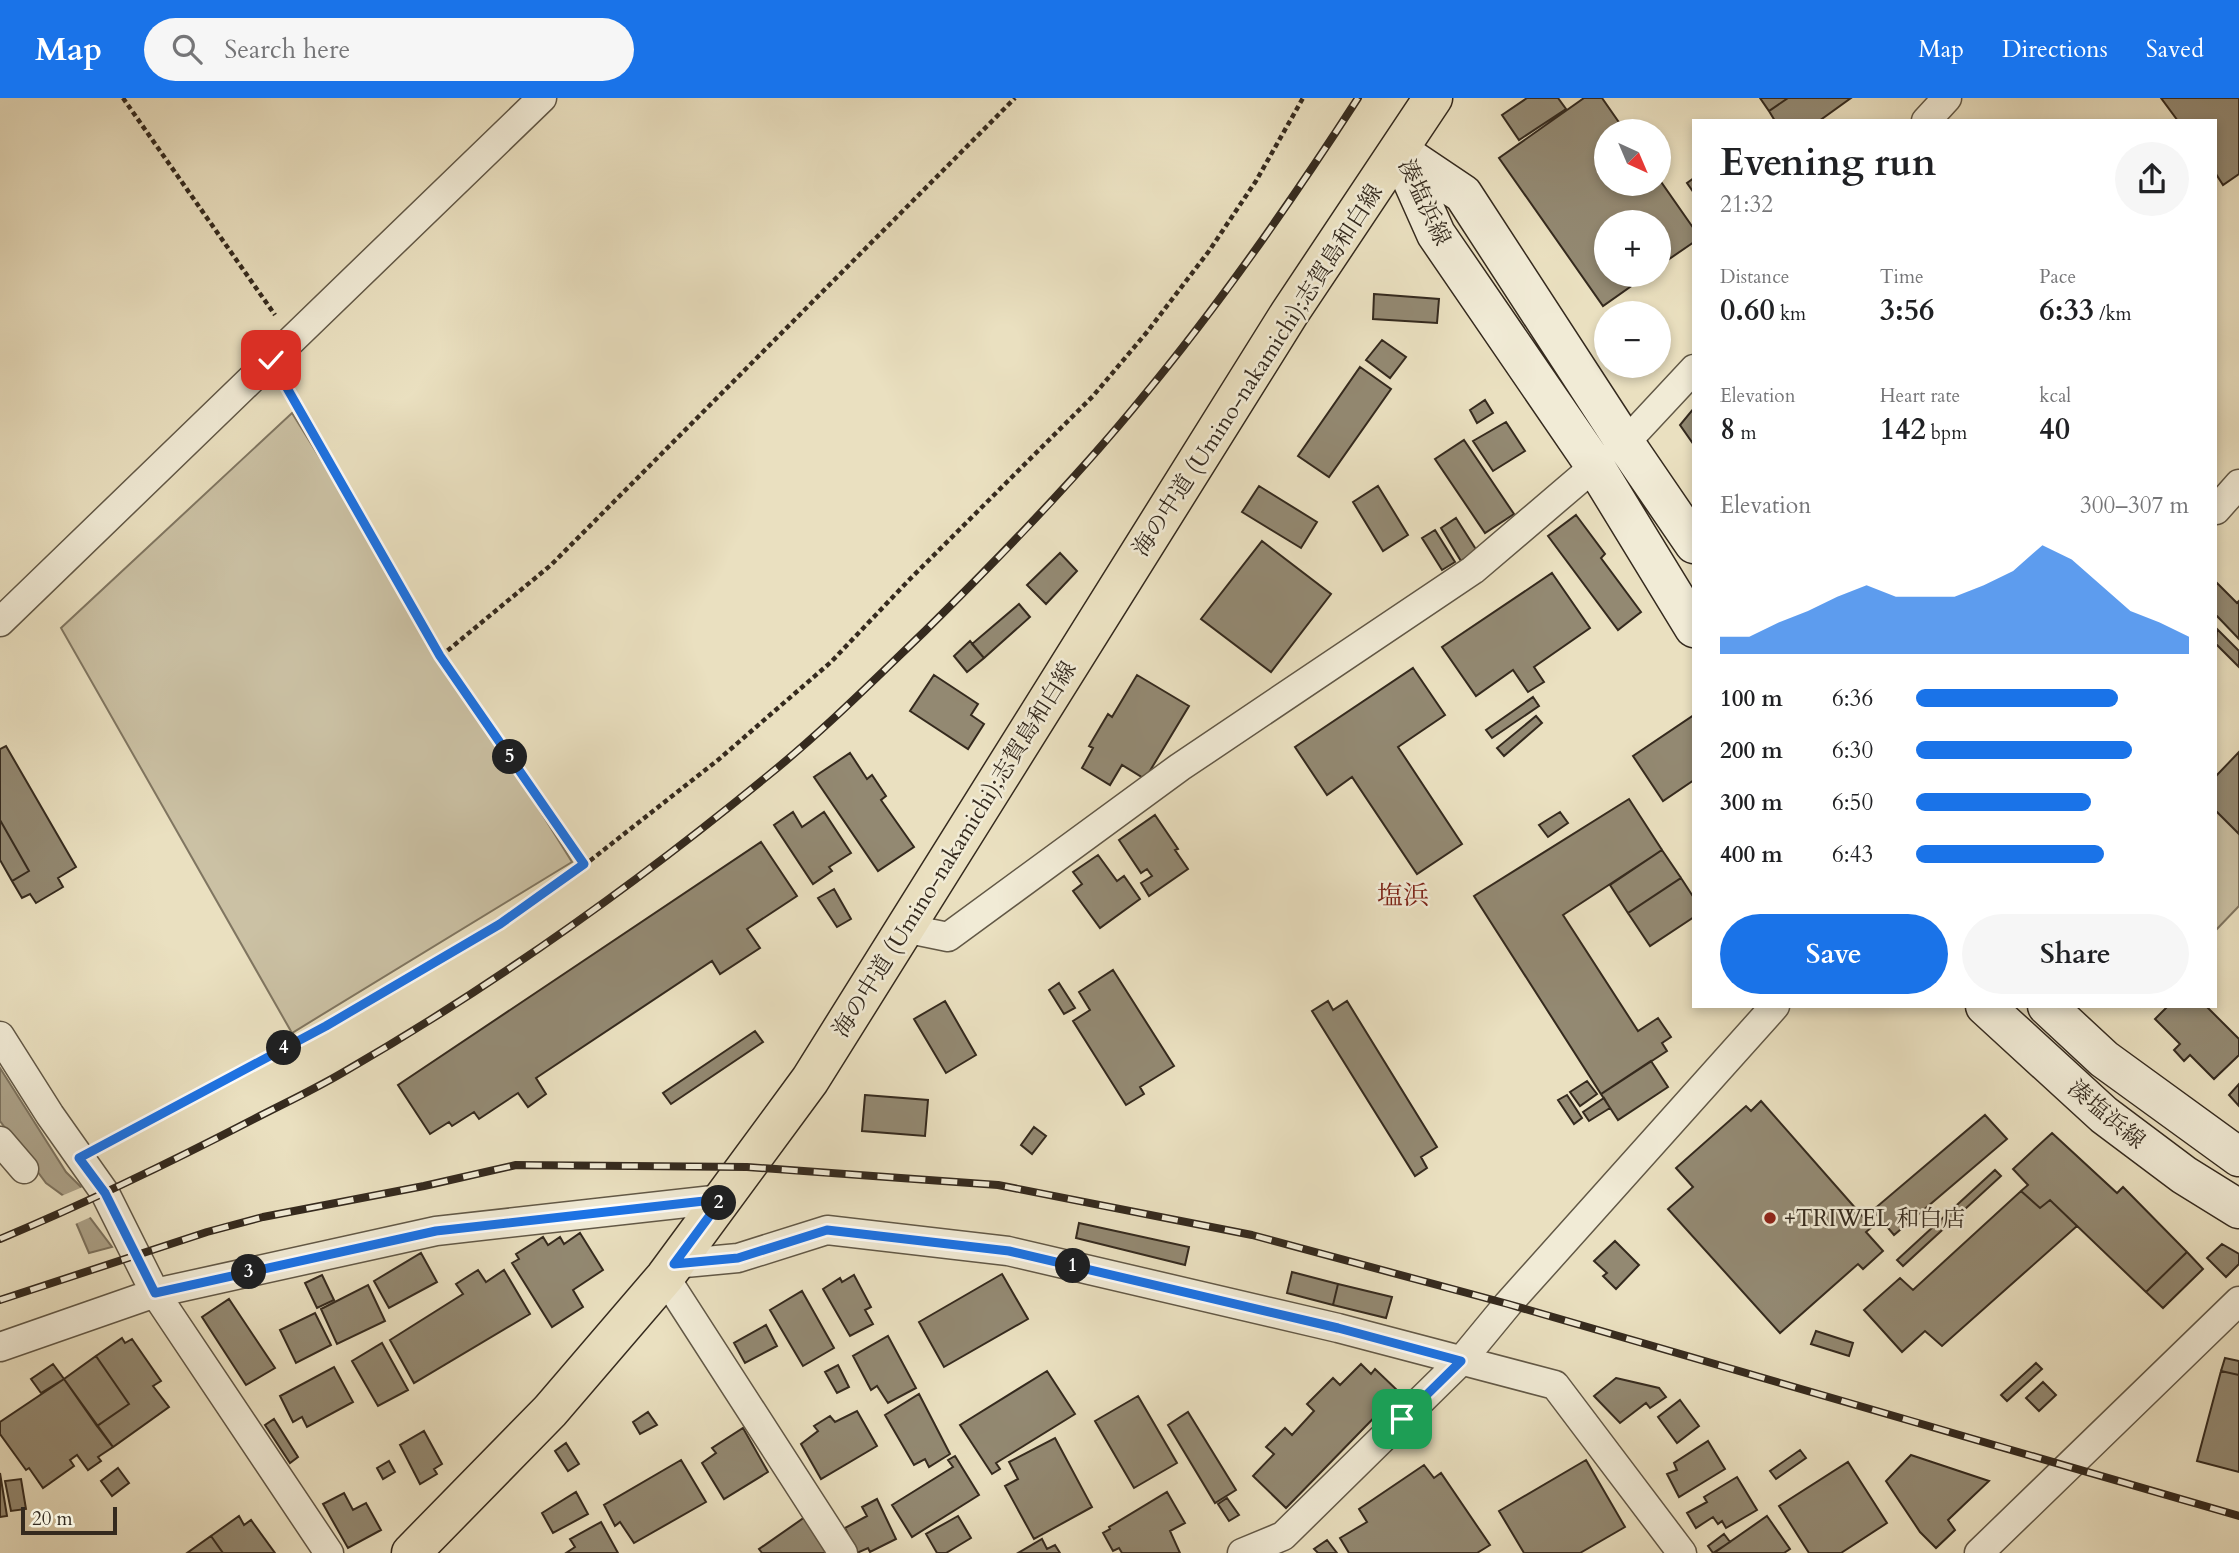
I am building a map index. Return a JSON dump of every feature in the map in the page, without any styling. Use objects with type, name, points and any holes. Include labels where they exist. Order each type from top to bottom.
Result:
[{"type":"main road","name":"海の中道 (Umino-nakamichi);志賀島和白線","points":[[411,1553],[550,1410],[669,1270],[810,1080],[1289,314],[1433,98]]},
{"type":"main road","name":"湊塩浜線","points":[[1399,151],[1463,194],[1692,541]]},
{"type":"main road","name":"湊塩浜線","points":[[1399,151],[1436,234],[1595,466],[1692,625]]},
{"type":"main road","name":"湊塩浜線","points":[[1987,1008],[2104,1115],[2184,1175],[2239,1209]]},
{"type":"main road","name":"湊塩浜線","points":[[2049,1008],[2104,1059],[2239,1157]]},
{"type":"street","points":[[0,622],[542,98]]},
{"type":"street","points":[[1928,119],[1947,98]]},
{"type":"street","points":[[1625,443],[1692,371]]},
{"type":"street","points":[[904,928],[948,937],[1180,767],[1473,570],[1595,466]]},
{"type":"street","points":[[2217,509],[2239,484]]},
{"type":"street","points":[[1242,1553],[1283,1536],[1461,1361],[1508,1304],[1772,1008]]},
{"type":"street","points":[[0,1036],[79,1158],[105,1193],[155,1293],[329,1553]]},
{"type":"street","points":[[0,1347],[155,1293],[436,1231],[722,1199]]},
{"type":"street","points":[[843,1553],[669,1270],[738,1258],[827,1230],[1009,1251],[1338,1328],[1555,1385],[1682,1553]]},
{"type":"street","points":[[1979,1553],[2239,1301]]},
{"type":"path","points":[[123,98],[292,338]]},
{"type":"path","points":[[440,656],[551,565],[1015,98]]},
{"type":"path","points":[[79,1158],[338,1019],[500,924],[584,864],[718,760],[831,662],[1093,396],[1147,332],[1209,251],[1256,181],[1303,98]]},
{"type":"path","points":[[271,360],[440,656],[584,864]]},
{"type":"shaded area","points":[[292,413],[572,862],[292,1033],[61,628]]},
{"type":"shaded area","points":[[2217,811],[2239,833],[2239,906],[2217,929]]},
{"type":"shaded area","points":[[0,1068],[66,1172],[82,1188],[88,1215],[112,1247],[89,1253],[65,1197],[46,1183],[0,1121]]},
{"type":"pier","points":[[85,1186],[93,1216],[73,1225],[63,1199],[59,1197]]},
{"type":"building","points":[[1527,98],[1558,98],[1566,109],[1519,140],[1502,115]]},
{"type":"building","points":[[1584,98],[1602,98],[1617,119],[1594,119],[1594,196],[1671,196],[1692,226],[1692,243],[1671,258],[1671,210],[1594,210],[1594,287],[1630,287],[1610,301],[1599,301],[1499,158]]},
{"type":"building","points":[[1760,98],[1788,98],[1769,111]]},
{"type":"building","points":[[1788,98],[1851,98],[1822,119],[1774,119],[1769,111]]},
{"type":"building","points":[[2161,98],[2239,98],[2239,174],[2223,185],[2217,176],[2217,119],[2177,119]]},
{"type":"building","points":[[1374,294],[1439,299],[1437,323],[1373,319]]},
{"type":"building","points":[[1382,340],[1406,357],[1390,378],[1366,360]]},
{"type":"building","points":[[1360,367],[1391,389],[1329,477],[1298,456]]},
{"type":"building","points":[[1485,400],[1493,413],[1477,423],[1470,410]]},
{"type":"building","points":[[1692,410],[1692,442],[1680,425]]},
{"type":"building","points":[[1506,422],[1525,451],[1493,471],[1473,441]]},
{"type":"building","points":[[1464,440],[1514,514],[1485,533],[1435,459]]},
{"type":"building","points":[[1259,486],[1317,522],[1301,548],[1242,512]]},
{"type":"building","points":[[1378,486],[1408,535],[1383,551],[1353,502]]},
{"type":"building","points":[[1576,515],[1605,554],[1601,558],[1641,612],[1618,630],[1548,536]]},
{"type":"building","points":[[1456,518],[1477,551],[1461,561],[1441,528]]},
{"type":"building","points":[[1435,530],[1455,562],[1442,570],[1422,538]]},
{"type":"building","points":[[1262,541],[1331,594],[1271,672],[1201,619]]},
{"type":"building","points":[[1060,553],[1077,571],[1046,604],[1027,585]]},
{"type":"building","points":[[1552,573],[1590,628],[1534,667],[1544,682],[1528,692],[1513,670],[1476,696],[1442,647]]},
{"type":"building","points":[[2217,583],[2237,603],[2239,601],[2239,639],[2217,616]]},
{"type":"building","points":[[1019,604],[1030,617],[984,658],[972,644]]},
{"type":"building","points":[[2217,629],[2239,651],[2239,667],[2217,645]]},
{"type":"building","points":[[970,641],[984,658],[967,672],[954,656]]},
{"type":"building","points":[[1413,668],[1445,715],[1398,747],[1462,844],[1417,874],[1352,777],[1327,795],[1295,747]]},
{"type":"building","points":[[934,675],[978,704],[971,715],[984,724],[968,749],[910,711]]},
{"type":"building","points":[[1137,675],[1189,706],[1145,779],[1122,765],[1110,785],[1082,768],[1093,748],[1089,746],[1108,714],[1112,717]]},
{"type":"building","points":[[1533,697],[1539,706],[1492,738],[1486,730]]},
{"type":"building","points":[[1536,716],[1542,723],[1504,756],[1497,748]]},
{"type":"building","points":[[1692,716],[1692,781],[1663,801],[1633,756]]},
{"type":"building","points":[[6,746],[76,867],[58,878],[63,887],[36,903],[30,894],[22,898],[12,881],[29,871],[0,820],[0,749]]},
{"type":"building","points":[[2239,752],[2239,834],[2217,812],[2217,775]]},
{"type":"building","points":[[850,753],[867,779],[872,775],[886,796],[881,800],[914,847],[878,871],[814,777]]},
{"type":"building","points":[[1629,799],[1662,850],[1563,915],[1638,1031],[1658,1018],[1671,1037],[1662,1043],[1667,1051],[1601,1094],[1474,896]]},
{"type":"building","points":[[793,812],[802,827],[824,812],[851,853],[829,867],[832,871],[813,884],[774,825]]},
{"type":"building","points":[[1560,812],[1568,823],[1548,837],[1539,825]]},
{"type":"building","points":[[1155,815],[1188,869],[1149,896],[1141,883],[1152,876],[1147,869],[1141,873],[1119,840]]},
{"type":"building","points":[[0,820],[29,871],[12,881],[0,860]]},
{"type":"building","points":[[761,842],[797,896],[747,929],[760,948],[720,974],[712,961],[536,1078],[546,1094],[528,1107],[518,1093],[479,1119],[474,1112],[452,1126],[449,1122],[430,1134],[398,1085]]},
{"type":"building","points":[[1662,850],[1681,878],[1628,913],[1610,885]]},
{"type":"building","points":[[1098,855],[1117,881],[1124,876],[1140,899],[1100,928],[1073,891],[1082,884],[1073,872]]},
{"type":"building","points":[[1681,878],[1692,895],[1692,918],[1650,946],[1628,913]]},
{"type":"building","points":[[834,889],[851,919],[837,927],[818,898]]},
{"type":"building","points":[[1113,970],[1174,1066],[1140,1087],[1144,1094],[1126,1105],[1073,1021],[1090,1010],[1079,992]]},
{"type":"building","points":[[1059,983],[1075,1008],[1064,1014],[1049,990]]},
{"type":"building","points":[[945,1001],[976,1055],[946,1073],[914,1019]]},
{"type":"building","points":[[1328,1001],[1333,1010],[1347,1001],[1437,1147],[1421,1157],[1427,1168],[1415,1176],[1312,1011]]},
{"type":"building","points":[[2166,1008],[2208,1008],[2239,1039],[2239,1055],[2214,1079],[2190,1055],[2184,1061],[2174,1050],[2180,1044],[2155,1019]]},
{"type":"building","points":[[755,1031],[763,1042],[671,1104],[663,1093]]},
{"type":"building","points":[[1651,1061],[1668,1087],[1618,1120],[1601,1094]]},
{"type":"building","points":[[1587,1081],[1597,1094],[1580,1106],[1570,1092]]},
{"type":"building","points":[[2239,1084],[2239,1106],[2229,1095]]},
{"type":"building","points":[[865,1095],[928,1100],[925,1136],[862,1131]]},
{"type":"building","points":[[1567,1095],[1582,1118],[1574,1124],[1558,1100]]},
{"type":"building","points":[[1604,1098],[1610,1108],[1589,1121],[1583,1112]]},
{"type":"building","name":"+TRIWEL 和白店","points":[[1761,1101],[1872,1227],[1866,1232],[1883,1251],[1863,1269],[1858,1264],[1780,1333],[1668,1209],[1693,1187],[1676,1168],[1746,1106],[1751,1111]]},
{"type":"building","points":[[1985,1115],[2007,1139],[1894,1235],[1873,1210]]},
{"type":"building","points":[[1034,1127],[1046,1136],[1032,1154],[1021,1145]]},
{"type":"building","points":[[2052,1133],[2117,1193],[2123,1187],[2187,1252],[2146,1292],[2050,1200],[2040,1208],[2021,1191],[2028,1185],[2013,1169]]},
{"type":"building","points":[[1995,1170],[2001,1176],[1903,1266],[1897,1260]]},
{"type":"building","points":[[2021,1191],[2040,1208],[2050,1200],[2077,1226],[1942,1346],[1925,1331],[1902,1352],[1864,1310],[1900,1278],[1913,1290]]},
{"type":"building","points":[[1079,1223],[1189,1247],[1185,1265],[1076,1238]]},
{"type":"building","points":[[580,1233],[603,1270],[573,1290],[583,1307],[552,1327],[512,1263],[519,1259],[516,1254],[543,1237],[548,1245],[560,1237],[564,1244]]},
{"type":"building","points":[[1615,1241],[1639,1265],[1616,1289],[1603,1276],[1607,1273],[1594,1261]]},
{"type":"building","points":[[2222,1244],[2239,1254],[2239,1264],[2226,1277],[2207,1258]]},
{"type":"building","points":[[2187,1252],[2203,1269],[2163,1308],[2146,1292]]},
{"type":"building","points":[[421,1253],[437,1282],[389,1308],[374,1281]]},
{"type":"building","points":[[478,1270],[486,1282],[504,1270],[530,1314],[414,1383],[390,1340],[463,1294],[456,1284]]},
{"type":"building","points":[[1292,1272],[1338,1284],[1333,1305],[1287,1293]]},
{"type":"building","points":[[1002,1274],[1028,1319],[944,1367],[919,1322]]},
{"type":"building","points":[[322,1275],[334,1300],[317,1308],[305,1283]]},
{"type":"building","points":[[854,1275],[871,1307],[865,1310],[873,1324],[850,1336],[823,1289],[840,1278],[842,1282]]},
{"type":"building","points":[[1338,1284],[1392,1297],[1386,1318],[1333,1305]]},
{"type":"building","points":[[368,1285],[385,1321],[337,1344],[321,1309]]},
{"type":"building","points":[[802,1291],[834,1348],[803,1366],[770,1310]]},
{"type":"building","points":[[229,1299],[275,1368],[246,1385],[202,1317]]},
{"type":"building","points":[[315,1313],[331,1345],[296,1363],[280,1330]]},
{"type":"building","points":[[766,1325],[777,1346],[745,1363],[734,1343]]},
{"type":"building","points":[[1816,1331],[1853,1343],[1849,1356],[1811,1344]]},
{"type":"building","points":[[888,1336],[916,1388],[888,1403],[877,1386],[871,1390],[853,1356]]},
{"type":"building","points":[[122,1338],[125,1343],[132,1339],[161,1381],[153,1386],[169,1407],[113,1447],[97,1426],[129,1404],[96,1356]]},
{"type":"building","points":[[382,1343],[408,1390],[378,1406],[352,1361]]},
{"type":"building","points":[[96,1356],[129,1404],[97,1426],[64,1379]]},
{"type":"building","points":[[2225,1358],[2239,1361],[2239,1375],[2221,1371]]},
{"type":"building","points":[[2036,1363],[2042,1369],[2007,1401],[2001,1395]]},
{"type":"building","points":[[53,1364],[64,1379],[41,1393],[31,1379]]},
{"type":"building","points":[[1361,1364],[1371,1374],[1375,1369],[1399,1392],[1286,1508],[1253,1476],[1274,1454],[1266,1447],[1285,1428],[1292,1435],[1314,1411],[1307,1404],[1333,1378],[1340,1385]]},
{"type":"building","points":[[838,1365],[849,1387],[837,1393],[825,1372]]},
{"type":"building","points":[[334,1367],[353,1402],[307,1427],[302,1417],[293,1422],[280,1396]]},
{"type":"building","points":[[1047,1371],[1075,1414],[996,1463],[1000,1469],[992,1474],[960,1425]]},
{"type":"building","points":[[2221,1371],[2239,1375],[2239,1472],[2197,1461]]},
{"type":"building","points":[[1616,1378],[1659,1388],[1666,1397],[1650,1408],[1646,1403],[1620,1423],[1594,1396]]},
{"type":"building","points":[[64,1379],[113,1447],[98,1457],[101,1461],[88,1470],[77,1455],[70,1460],[74,1466],[43,1488],[0,1434],[0,1422]]},
{"type":"building","points":[[2043,1382],[2056,1395],[2039,1411],[2026,1398]]},
{"type":"building","points":[[919,1394],[950,1454],[929,1467],[925,1459],[914,1465],[885,1415]]},
{"type":"building","points":[[1138,1396],[1177,1463],[1134,1488],[1095,1421]]},
{"type":"building","points":[[1680,1400],[1699,1426],[1677,1443],[1658,1417]]},
{"type":"building","points":[[857,1411],[877,1446],[821,1479],[801,1444],[818,1431],[814,1426],[830,1416],[835,1422]]},
{"type":"building","points":[[648,1412],[657,1425],[640,1434],[633,1422]]},
{"type":"building","points":[[1188,1412],[1236,1490],[1215,1503],[1168,1425]]},
{"type":"building","points":[[274,1419],[298,1457],[290,1463],[265,1425]]},
{"type":"building","points":[[743,1428],[768,1472],[724,1499],[702,1463],[716,1453],[712,1448]]},
{"type":"building","points":[[424,1431],[442,1464],[434,1469],[437,1474],[420,1484],[400,1445]]},
{"type":"building","points":[[1055,1438],[1092,1507],[1034,1539],[1005,1486],[1018,1479],[1009,1462]]},
{"type":"building","points":[[1708,1441],[1725,1469],[1679,1497],[1667,1474],[1677,1470],[1674,1463]]},
{"type":"building","points":[[566,1443],[579,1464],[568,1471],[555,1451]]},
{"type":"building","points":[[1800,1450],[1806,1458],[1776,1479],[1770,1471]]},
{"type":"building","points":[[1911,1455],[1989,1481],[1948,1520],[1955,1530],[1936,1548],[1920,1532],[1886,1481]]},
{"type":"building","points":[[955,1456],[979,1495],[912,1537],[892,1505],[953,1467],[948,1460]]},
{"type":"building","points":[[681,1460],[706,1502],[634,1543],[620,1522],[615,1526],[604,1505]]},
{"type":"building","points":[[1586,1460],[1625,1527],[1580,1553],[1524,1553],[1499,1511]]},
{"type":"building","points":[[389,1461],[395,1472],[383,1479],[377,1468]]},
{"type":"building","points":[[1848,1462],[1887,1523],[1841,1553],[1809,1553],[1779,1506]]},
{"type":"building","points":[[1424,1465],[1434,1478],[1441,1473],[1490,1545],[1477,1553],[1349,1553],[1340,1538],[1367,1522],[1359,1509]]},
{"type":"building","points":[[118,1468],[129,1483],[112,1496],[101,1481]]},
{"type":"building","points":[[0,1473],[7,1516],[0,1517]]},
{"type":"building","points":[[1737,1477],[1757,1510],[1726,1528],[1722,1521],[1718,1524],[1713,1517],[1696,1528],[1687,1513],[1707,1502],[1704,1497]]},
{"type":"building","points":[[21,1479],[26,1509],[11,1511],[5,1481]]},
{"type":"building","points":[[576,1492],[588,1514],[553,1533],[542,1513]]},
{"type":"building","points":[[1167,1492],[1185,1523],[1170,1531],[1180,1553],[1122,1553],[1119,1548],[1113,1551],[1103,1533]]},
{"type":"building","points":[[344,1493],[353,1510],[366,1503],[381,1530],[348,1548],[323,1504]]},
{"type":"building","points":[[1227,1498],[1239,1515],[1229,1521],[1218,1504]]},
{"type":"building","points":[[877,1499],[896,1539],[870,1552],[868,1548],[857,1553],[845,1528],[867,1516],[862,1507]]},
{"type":"building","points":[[239,1516],[244,1525],[251,1520],[275,1553],[223,1553],[211,1536]]},
{"type":"building","points":[[958,1516],[971,1538],[946,1553],[937,1553],[926,1534]]},
{"type":"building","points":[[1767,1516],[1790,1549],[1784,1553],[1714,1553]]},
{"type":"building","points":[[805,1517],[829,1553],[762,1553],[759,1549]]},
{"type":"building","points":[[601,1522],[618,1553],[566,1553],[575,1547],[570,1539]]},
{"type":"building","points":[[1724,1534],[1730,1542],[1713,1553],[1708,1546]]},
{"type":"building","points":[[211,1536],[223,1553],[187,1553]]},
{"type":"building","points":[[1042,1539],[1047,1549],[1055,1545],[1060,1553],[1018,1553]]},
{"type":"building","points":[[1327,1540],[1337,1553],[1318,1553],[1314,1549]]},
{"type":"railway","points":[[0,1239],[191,1151],[320,1085],[398,1040],[506,971],[612,897],[786,761],[953,603],[1036,518],[1116,429],[1227,289],[1281,214],[1358,98]]},
{"type":"railway","points":[[0,1300],[207,1232],[263,1217],[516,1165],[747,1167],[998,1185],[1252,1235],[1508,1304],[2239,1516]]},
{"type":"place","name":"+TRIWEL 和白店","points":[[1770,1218]]},
{"type":"district","name":"塩浜","points":[[1403,895]]},
{"type":"route","points":[[271,360],[440,656],[584,864],[500,924],[326,1026],[79,1158],[105,1193],[155,1293],[436,1231],[722,1199],[674,1264],[738,1258],[827,1230],[1009,1251],[1338,1328],[1461,1361],[1402,1419]]}]
